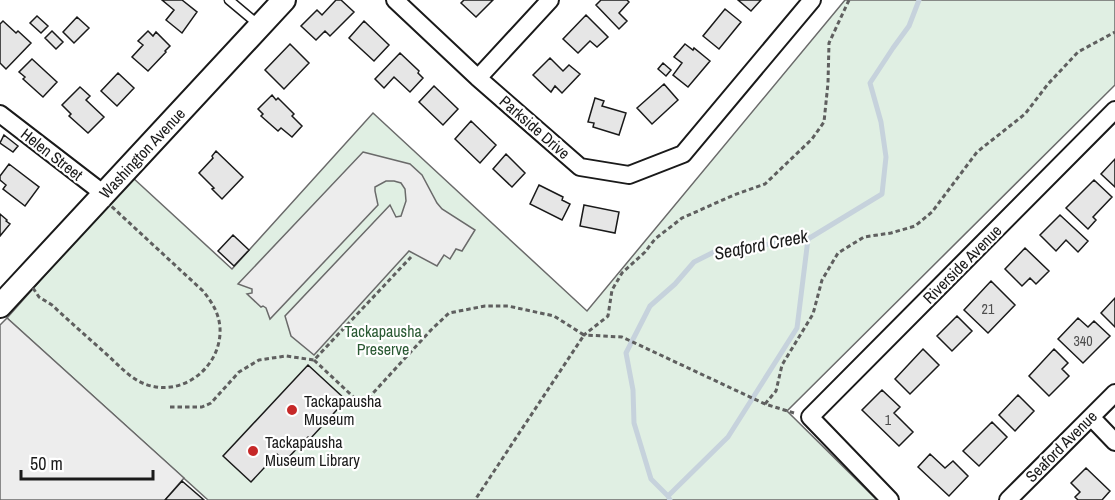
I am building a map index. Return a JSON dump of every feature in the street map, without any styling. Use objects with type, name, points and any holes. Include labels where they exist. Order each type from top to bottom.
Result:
[{"type":"street","name":"Washington Avenue","points":[[0,306],[107,200],[284,0]]},
{"type":"street","name":"Parkside Drive","points":[[395,0],[477,78],[580,167],[629,175],[683,154],[812,0]]},
{"type":"street","points":[[477,78],[550,0]]},
{"type":"street","name":"Riverside Avenue","points":[[810,417],[1115,110]]},
{"type":"street","name":"Helen Street","points":[[0,114],[107,200]]},
{"type":"street","name":"Seaford Avenue","points":[[1008,500],[1115,393]]},
{"type":"street","points":[[810,417],[890,500]]},
{"type":"street","points":[[1091,417],[1115,442]]},
{"type":"lane","points":[[229,0],[260,26]]},
{"type":"path","points":[[475,500],[584,335],[608,316],[612,290],[622,273],[656,239],[682,218],[765,184],[812,139],[824,122],[829,43],[849,0]]},
{"type":"path","points":[[765,404],[776,391],[782,365],[813,314],[822,280],[838,253],[864,237],[915,226],[932,212],[977,152],[1025,114],[1048,84],[1078,52],[1115,32]]},
{"type":"path","points":[[107,200],[203,291],[212,302],[218,315],[219,343],[214,356],[206,369],[196,378],[184,384],[171,387],[152,386],[134,379],[52,305],[39,297],[31,285],[107,200]]},
{"type":"path","points":[[314,360],[411,257]]},
{"type":"path","points":[[170,407],[202,406],[211,403],[239,372],[259,360],[286,356],[314,360],[362,405],[449,313],[485,306],[508,306],[554,316],[584,335],[622,337],[765,404],[810,417]]},
{"type":"green space","name":"Tackapausha Preserve","points":[[845,0],[1115,0],[1115,85],[787,411],[877,500],[208,500],[7,318],[132,177],[232,269],[373,113],[587,311]]},
{"type":"shaded area","points":[[363,152],[410,164],[422,175],[442,209],[475,230],[462,251],[456,249],[450,259],[444,255],[437,266],[409,251],[314,355],[291,336],[285,316],[390,205],[396,217],[401,216],[406,201],[405,189],[401,183],[386,181],[375,187],[378,205],[270,319],[266,308],[261,307],[247,294],[252,293],[252,289],[238,284]]},
{"type":"shaded area","points":[[7,318],[184,478],[165,500],[0,500],[0,325]]},
{"type":"building","points":[[162,0],[182,0],[197,12],[182,33],[166,20],[174,10]]},
{"type":"building","points":[[336,0],[341,0],[354,12],[330,36],[325,31],[316,40],[301,26],[317,10],[322,15]]},
{"type":"building","points":[[464,0],[493,0],[476,17],[461,3]]},
{"type":"building","points":[[601,0],[627,0],[629,2],[619,13],[627,21],[619,29],[596,5]]},
{"type":"building","points":[[738,0],[761,0],[751,11]]},
{"type":"building","points":[[725,9],[741,22],[719,49],[703,36]]},
{"type":"building","points":[[586,15],[608,37],[597,47],[590,41],[578,53],[563,39]]},
{"type":"building","points":[[37,16],[48,26],[41,33],[30,23]]},
{"type":"building","points":[[77,17],[89,28],[74,43],[63,32]]},
{"type":"building","points":[[3,21],[31,43],[6,69],[0,63],[0,24]]},
{"type":"building","points":[[364,21],[389,45],[374,61],[349,38]]},
{"type":"building","points":[[52,31],[63,42],[56,49],[45,38]]},
{"type":"building","points":[[148,31],[153,36],[156,32],[170,46],[148,71],[132,57],[143,45],[138,41]]},
{"type":"building","points":[[290,44],[309,63],[284,89],[265,70]]},
{"type":"building","points":[[685,44],[710,61],[688,87],[673,75],[682,63],[674,57]]},
{"type":"building","points":[[400,53],[423,78],[410,92],[394,77],[384,88],[375,79]]},
{"type":"building","points":[[550,58],[563,71],[569,65],[580,74],[562,93],[555,86],[551,92],[533,75]]},
{"type":"building","points":[[32,59],[57,82],[43,97],[23,79],[25,77],[19,72]]},
{"type":"building","points":[[663,63],[671,70],[666,76],[658,69]]},
{"type":"building","points":[[118,73],[134,88],[117,106],[101,91]]},
{"type":"building","points":[[664,84],[678,100],[652,124],[637,108]]},
{"type":"building","points":[[434,86],[458,109],[443,125],[419,102]]},
{"type":"building","points":[[80,87],[90,96],[86,100],[104,117],[88,133],[69,116],[71,114],[62,105]]},
{"type":"building","points":[[272,95],[294,114],[292,116],[302,126],[292,137],[281,128],[278,131],[261,116],[263,114],[258,109]]},
{"type":"building","points":[[595,98],[604,101],[602,106],[626,113],[619,135],[593,127],[594,123],[588,122]]},
{"type":"building","points":[[471,121],[496,145],[480,163],[455,139]]},
{"type":"building","points":[[4,135],[18,146],[13,152],[0,143]]},
{"type":"building","points":[[216,151],[243,177],[222,199],[199,173],[213,158]]},
{"type":"building","points":[[506,154],[525,173],[512,187],[493,169]]},
{"type":"building","points":[[1115,159],[1115,187],[1101,174]]},
{"type":"building","points":[[9,164],[39,187],[25,206],[3,189],[6,185],[0,180],[0,176]]},
{"type":"building","points":[[1094,180],[1112,197],[1093,217],[1096,220],[1088,229],[1066,208]]},
{"type":"building","points":[[539,185],[563,197],[562,200],[570,204],[562,220],[530,204]]},
{"type":"building","points":[[584,205],[619,212],[615,233],[580,226]]},
{"type":"building","points":[[0,214],[10,224],[0,236]]},
{"type":"building","points":[[1060,215],[1088,241],[1078,252],[1066,240],[1056,251],[1040,235]]},
{"type":"building","points":[[233,235],[249,250],[234,266],[218,251]]},
{"type":"building","points":[[1025,248],[1049,271],[1036,284],[1030,278],[1022,286],[1005,269]]},
{"type":"building","points":[[991,281],[1015,305],[988,333],[964,310]]},
{"type":"building","points":[[1115,298],[1115,327],[1101,313]]},
{"type":"building","points":[[957,316],[972,331],[952,351],[937,336]]},
{"type":"building","points":[[1078,318],[1088,327],[1094,321],[1110,336],[1083,363],[1058,339]]},
{"type":"building","points":[[923,349],[939,365],[910,394],[895,379]]},
{"type":"building","points":[[1054,349],[1068,363],[1062,369],[1069,376],[1049,396],[1029,376]]},
{"type":"building","points":[[308,365],[346,400],[310,439],[308,437],[285,461],[277,454],[251,482],[223,456]]},
{"type":"building","points":[[882,390],[900,407],[894,413],[913,432],[899,446],[862,410]]},
{"type":"building","points":[[1018,395],[1034,411],[1015,431],[999,415]]},
{"type":"building","points":[[992,422],[1007,437],[979,466],[963,451]]},
{"type":"building","points":[[930,454],[945,468],[953,461],[968,476],[949,496],[918,467]]},
{"type":"building","points":[[1086,468],[1110,491],[1102,500],[1078,500],[1075,497],[1080,492],[1071,483]]},
{"type":"building","points":[[182,481],[204,500],[165,500]]},
{"type":"waterway","name":"Seaford Creek","points":[[670,500],[651,479],[634,423],[633,390],[626,353],[650,306],[675,284],[694,262],[716,251],[808,239],[882,194],[886,157],[881,122],[870,83],[909,26],[919,0]]},
{"type":"waterway","points":[[668,496],[728,437],[797,328],[808,239]]},
{"type":"place","name":"Tackapausha Museum","points":[[292,410]]},
{"type":"place","name":"Tackapausha Museum Library","points":[[253,451]]}]
